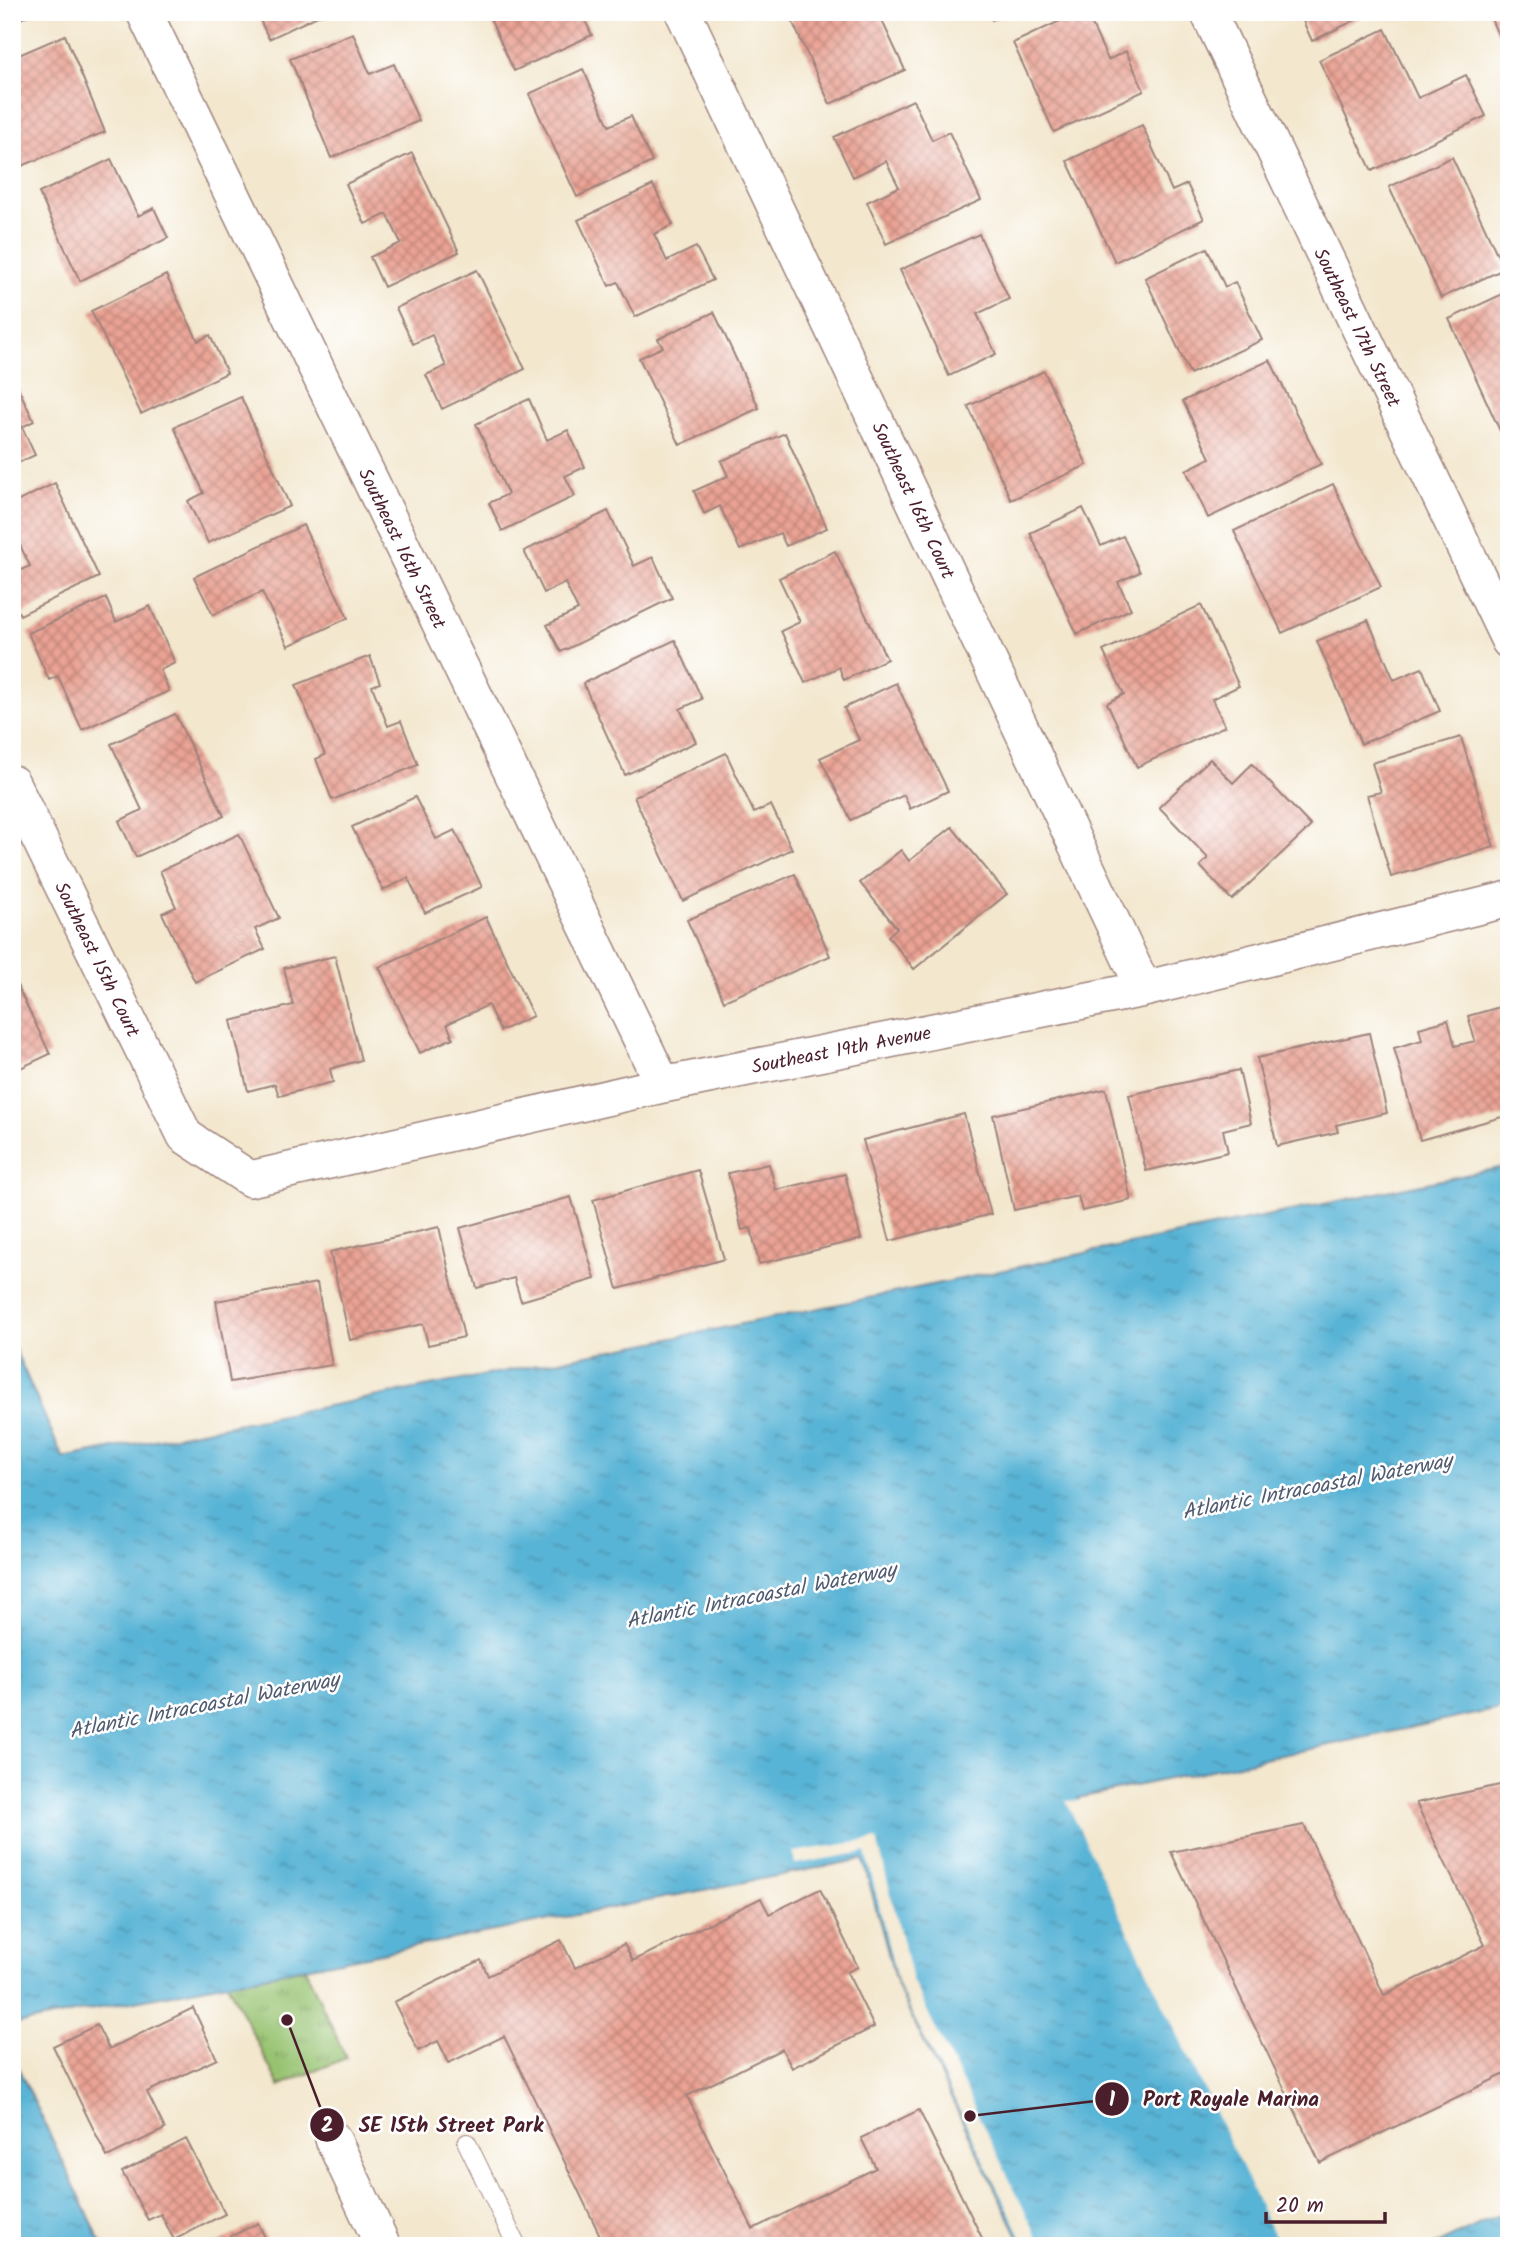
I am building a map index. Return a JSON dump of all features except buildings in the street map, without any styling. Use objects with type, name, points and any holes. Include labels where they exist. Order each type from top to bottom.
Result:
[{"type":"street","name":"Southeast 16th Street","points":[[144,12],[663,1084]]},
{"type":"street","name":"Southeast 16th Court","points":[[683,12],[1144,989]]},
{"type":"street","name":"Southeast 17th Street","points":[[1208,12],[1509,641]]},
{"type":"street","name":"Southeast 15th Court","points":[[12,783],[185,1136]]},
{"type":"street","name":"Southeast 19th Avenue","points":[[185,1136],[250,1179],[663,1084],[1144,989],[1509,899]]},
{"type":"street","points":[[332,2139],[383,2246]]},
{"type":"lane","points":[[467,2143],[517,2246]]},
{"type":"green space","points":[[305,1968],[346,2058],[279,2086],[227,1983]]},
{"type":"water","name":"Atlantic Intracoastal Waterway","points":[[1509,1166],[1509,1707],[1078,1798],[1293,2246],[1023,2246],[897,1986],[863,1859],[12,2025],[12,1343],[63,1458],[654,1342]]},
{"type":"water","points":[[12,2055],[103,2246],[12,2246]]},
{"type":"water","points":[[1509,2210],[1509,2246],[1434,2246]]},
{"type":"pier","points":[[1083,1800],[1296,2246],[1279,2246],[1066,1801]]},
{"type":"pier","points":[[877,1839],[912,1980],[1042,2246],[1026,2246],[898,1985],[866,1852],[795,1864],[793,1852]]},
{"type":"place","name":"SE 15th Street Park","points":[[287,2020]]},
{"type":"place","name":"Port Royale Marina","points":[[970,2116]]}]
